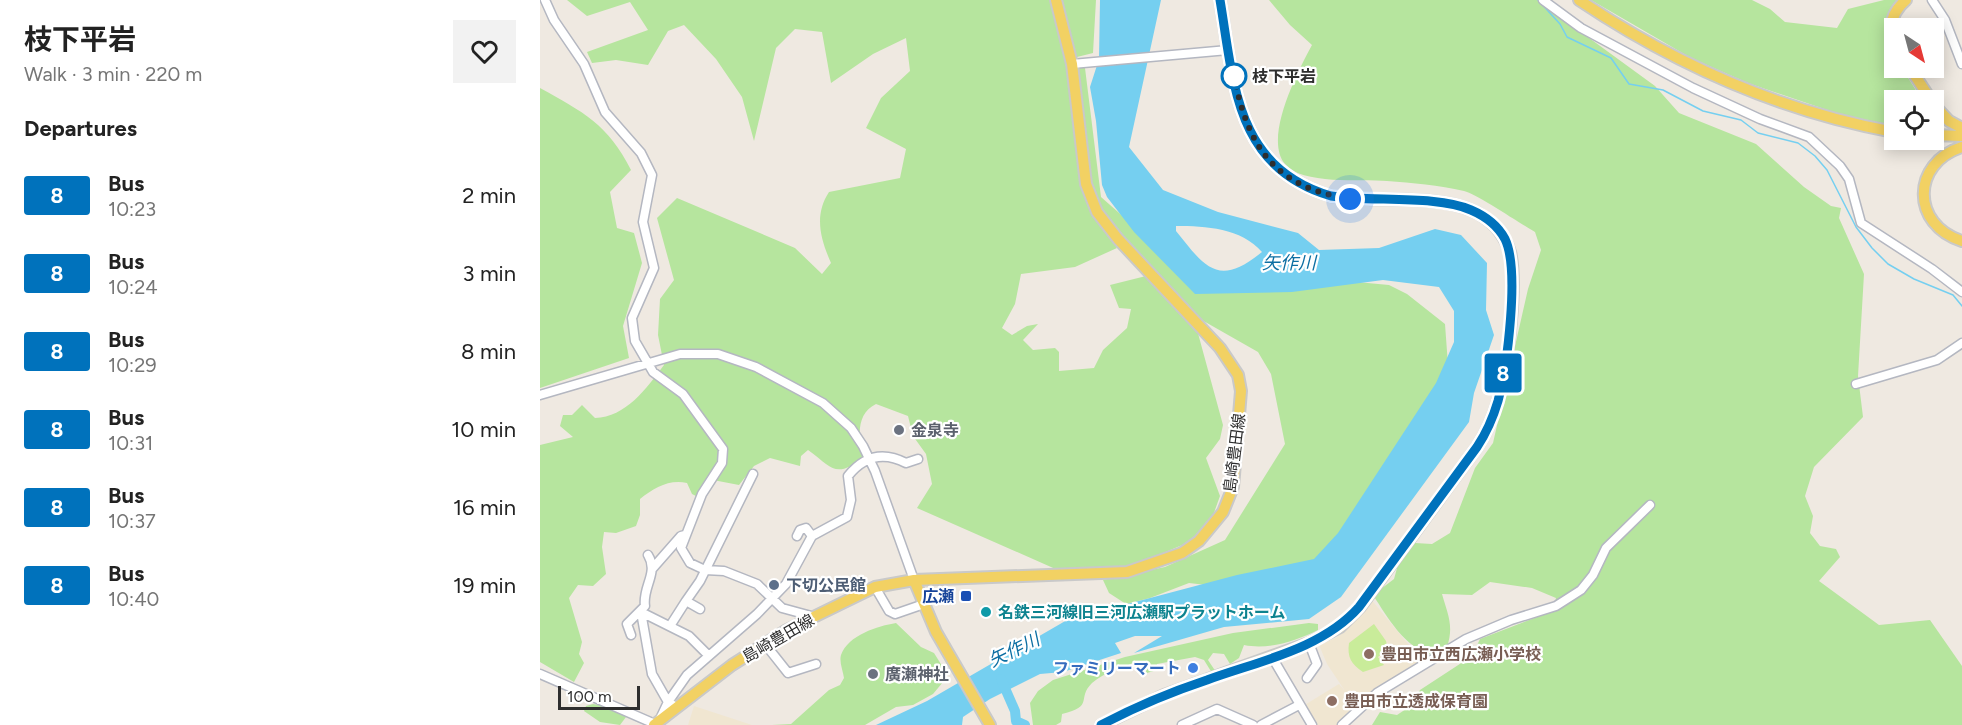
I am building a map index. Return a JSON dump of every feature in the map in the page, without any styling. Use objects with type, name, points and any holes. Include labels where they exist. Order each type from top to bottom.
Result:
[{"type":"main road","name":"島崎豊田線","points":[[656,723],[672,705],[765,644],[874,587],[914,580],[1127,572],[1182,553],[1199,541],[1222,512],[1233,487],[1241,391],[1238,375],[1220,348],[1118,239],[1097,212],[1086,184],[1075,64],[1056,0]]},
{"type":"main road","points":[[1101,725],[1164,695],[1309,643],[1340,627],[1359,607],[1477,447],[1490,425],[1500,392],[1512,295],[1510,253],[1495,225],[1482,215],[1459,205],[1350,199],[1319,193],[1293,179],[1266,156],[1248,131],[1228,50],[1220,0]]},
{"type":"main road","points":[[1579,0],[1664,52],[1738,87],[1812,114],[1884,130]]},
{"type":"main road","points":[[1893,18],[1905,0]]},
{"type":"main road","points":[[1944,116],[1962,128]]},
{"type":"main road","points":[[1944,135],[1962,136]]},
{"type":"main road","points":[[1962,147],[1943,155],[1934,165],[1924,188],[1923,200],[1934,223],[1942,232],[1962,241]]},
{"type":"main road","points":[[914,580],[924,604],[989,724]]},
{"type":"street","points":[[545,0],[554,20],[585,64],[605,112],[641,153],[652,175],[643,222],[654,268],[632,318],[635,341],[653,372],[689,401],[723,449],[722,463],[702,494],[681,548],[690,563],[705,570],[724,571],[757,584],[786,610],[815,616]]},
{"type":"street","points":[[1543,0],[1581,28],[1693,88],[1760,119],[1809,137],[1840,166],[1849,179],[1861,223],[1932,269],[1962,292]]},
{"type":"street","points":[[1932,0],[1945,20],[1962,64]]},
{"type":"street","points":[[1075,64],[1228,50]]},
{"type":"street","points":[[1856,384],[1937,360],[1962,343]]},
{"type":"street","points":[[540,395],[680,354],[718,354],[756,367],[823,403],[850,428],[870,459],[914,580]]},
{"type":"street","points":[[672,705],[687,675],[757,614],[786,584],[812,536],[847,517],[851,500],[848,476],[858,464],[877,455],[895,457],[906,463],[918,459]]},
{"type":"street","points":[[670,626],[705,570],[753,474]]},
{"type":"street","points":[[1342,725],[1377,693],[1466,639],[1511,620],[1557,606],[1581,590],[1593,574],[1606,548],[1650,504]]},
{"type":"street","points":[[797,536],[800,530],[806,528],[812,536]]},
{"type":"street","points":[[672,705],[652,674],[641,612],[652,569],[681,536],[686,535]]},
{"type":"street","points":[[648,555],[652,569]]},
{"type":"street","points":[[874,587],[889,611],[895,614],[924,604]]},
{"type":"street","points":[[686,601],[700,609]]},
{"type":"street","points":[[641,612],[689,636],[709,656]]},
{"type":"street","points":[[631,635],[627,624],[641,612]]},
{"type":"street","points":[[1307,678],[1317,664],[1309,643]]},
{"type":"street","points":[[765,644],[788,673],[816,664]]},
{"type":"street","points":[[1272,657],[1312,725]]},
{"type":"street","points":[[540,674],[656,723]]},
{"type":"street","points":[[1261,725],[1299,705]]},
{"type":"street","points":[[1182,725],[1217,709],[1253,725]]},
{"type":"shaded area","name":"豊田市立西広瀬小学校","points":[[1370,598],[1423,662],[1355,708],[1343,725],[1315,725],[1303,706],[1339,684],[1345,691],[1327,664],[1319,645],[1336,638],[1348,629]]},
{"type":"shaded area","points":[[694,706],[752,725],[688,725]]},
{"type":"green space","points":[[567,0],[1096,0],[1093,53],[1065,60],[1085,198],[1117,248],[1075,267],[1021,274],[1015,304],[1002,328],[1012,335],[1027,326],[1038,324],[1023,340],[1033,350],[1055,348],[1059,352],[1059,371],[1094,368],[1103,350],[1127,328],[1131,309],[1119,308],[1110,285],[1146,276],[1196,326],[1223,425],[1220,439],[1206,458],[1220,496],[1211,521],[1187,543],[1130,567],[1060,571],[917,508],[932,484],[926,454],[913,436],[908,416],[876,404],[869,408],[861,421],[860,436],[865,458],[847,468],[835,469],[808,450],[801,456],[800,466],[770,458],[754,466],[739,485],[713,480],[696,496],[692,494],[687,483],[674,482],[656,488],[640,499],[640,515],[636,526],[616,533],[604,532],[602,547],[606,574],[593,586],[578,585],[569,598],[582,642],[579,654],[584,663],[574,682],[540,662],[540,445],[573,437],[560,426],[563,415],[572,415],[582,405],[595,418],[616,413],[626,407],[642,392],[664,365],[658,335],[660,299],[674,280],[657,218],[677,198],[795,248],[822,274],[831,263],[820,227],[821,209],[829,192],[900,178],[906,149],[866,128],[881,98],[910,71],[906,38],[873,54],[831,83],[822,32],[795,29],[776,48],[754,141],[742,97],[716,59],[684,25],[668,31],[648,65],[616,60],[592,63],[587,52],[648,30],[630,2],[587,16]]},
{"type":"green space","points":[[1269,0],[1537,0],[1655,86],[1679,113],[1756,144],[1804,187],[1831,206],[1841,208],[1839,218],[1864,274],[1858,376],[1863,417],[1814,467],[1805,496],[1813,516],[1810,533],[1820,546],[1836,549],[1840,557],[1819,581],[1879,625],[1930,620],[1962,666],[1962,725],[1372,725],[1380,712],[1397,715],[1409,707],[1420,690],[1472,656],[1480,639],[1553,611],[1556,598],[1532,588],[1490,582],[1472,595],[1442,594],[1449,620],[1449,640],[1447,647],[1432,655],[1405,639],[1373,595],[1394,579],[1399,561],[1415,543],[1432,544],[1450,533],[1475,468],[1493,443],[1528,289],[1541,250],[1535,232],[1470,193],[1406,183],[1318,178],[1293,171],[1285,164],[1279,152],[1280,122],[1292,87],[1312,45],[1290,25]]},
{"type":"green space","points":[[1591,0],[1752,0],[1770,9],[1785,22],[1837,28],[1848,9],[1884,0],[1899,0],[1889,18],[1884,18],[1884,78],[1908,78],[1916,90],[1884,90],[1884,124],[1845,116],[1748,83],[1691,58]]},
{"type":"green space","points":[[1076,68],[1085,68],[1101,197],[1143,234],[1191,287],[1346,281],[1389,285],[1407,294],[1445,324],[1448,365],[1354,518],[1310,570],[1215,586],[1189,583],[1150,598],[1126,604],[1109,593],[1103,580],[1165,567],[1225,540],[1285,444],[1271,374],[1258,352],[1200,319],[1182,303],[1093,200]]},
{"type":"green space","points":[[540,88],[582,112],[603,130],[622,154],[631,170],[610,192],[617,228],[634,233],[642,263],[623,326],[629,358],[540,388]]},
{"type":"green space","points":[[896,623],[921,647],[934,653],[944,669],[943,682],[933,694],[913,705],[896,707],[865,725],[772,725],[791,724],[829,690],[840,685],[844,678],[841,655],[850,642],[873,629]]},
{"type":"green space","points":[[1309,623],[1318,624],[1318,630],[1282,644],[1244,645],[1239,658],[1230,664],[1224,654],[1213,653],[1208,660],[1216,672],[1212,673],[1204,660],[1195,657],[1157,664],[1157,670],[1147,673],[1135,662],[1107,673],[1092,683],[1085,693],[1082,705],[1062,714],[1061,722],[1056,725],[1033,725],[1030,703],[1038,691],[1053,680],[1125,657],[1233,633]]},
{"type":"green space","points":[[1374,624],[1386,641],[1388,649],[1378,657],[1384,665],[1363,672],[1351,660],[1349,643]]},
{"type":"green space","points":[[593,704],[610,707],[626,717],[620,725],[600,722],[584,711],[586,706]]},
{"type":"water","name":"矢作川","points":[[1100,0],[1161,0],[1129,147],[1163,190],[1218,212],[1298,233],[1319,250],[1379,248],[1435,229],[1461,235],[1487,263],[1486,310],[1494,335],[1474,393],[1469,422],[1341,597],[1309,619],[1224,627],[1134,653],[1162,636],[1135,636],[1115,643],[1121,653],[1063,672],[1040,674],[990,699],[963,717],[962,725],[876,725],[927,701],[1067,620],[1237,575],[1314,559],[1338,533],[1436,383],[1454,342],[1454,311],[1439,287],[1383,280],[1292,292],[1195,294],[1134,232],[1107,197],[1102,185],[1096,121],[1090,87],[1099,59]],"holes":[[[1176,226],[1233,233],[1254,244],[1262,252],[1234,269],[1223,271],[1213,268],[1195,255],[1176,231]]]},
{"type":"waterway","points":[[1538,0],[1560,24],[1567,37],[1611,58],[1629,84],[1663,90],[1703,111],[1741,120],[1758,133],[1798,143],[1815,156],[1827,170],[1856,227],[1888,264],[1914,279],[1953,295],[1962,306]]},
{"type":"waterway","points":[[1001,679],[1015,711],[1016,721],[1025,725]]},
{"type":"bus line","name":"8","points":[[1101,725],[1164,695],[1309,643],[1340,627],[1359,607],[1484,437],[1500,392],[1508,337],[1512,270],[1510,253],[1495,225],[1482,215],[1459,205],[1350,199],[1319,193],[1278,168],[1260,149],[1245,123],[1228,50],[1220,0]]},
{"type":"place","name":"枝下平岩","points":[[1234,76]]},
{"type":"place","name":"金泉寺","points":[[899,430]]},
{"type":"place","name":"下切公民館","points":[[774,585]]},
{"type":"place","name":"広瀬","points":[[966,596]]},
{"type":"place","name":"名鉄三河線旧三河広瀬駅プラットホーム","points":[[986,612]]},
{"type":"place","name":"豊田市立西広瀬小学校","points":[[1369,654]]},
{"type":"place","name":"ファミリーマート","points":[[1193,668]]},
{"type":"place","name":"廣瀬神社","points":[[873,674]]},
{"type":"place","name":"豊田市立透成保育園","points":[[1332,701]]},
{"type":"route","points":[[1234,76],[1240,107],[1248,131],[1266,156],[1293,179],[1311,189],[1319,193],[1350,199]]}]
